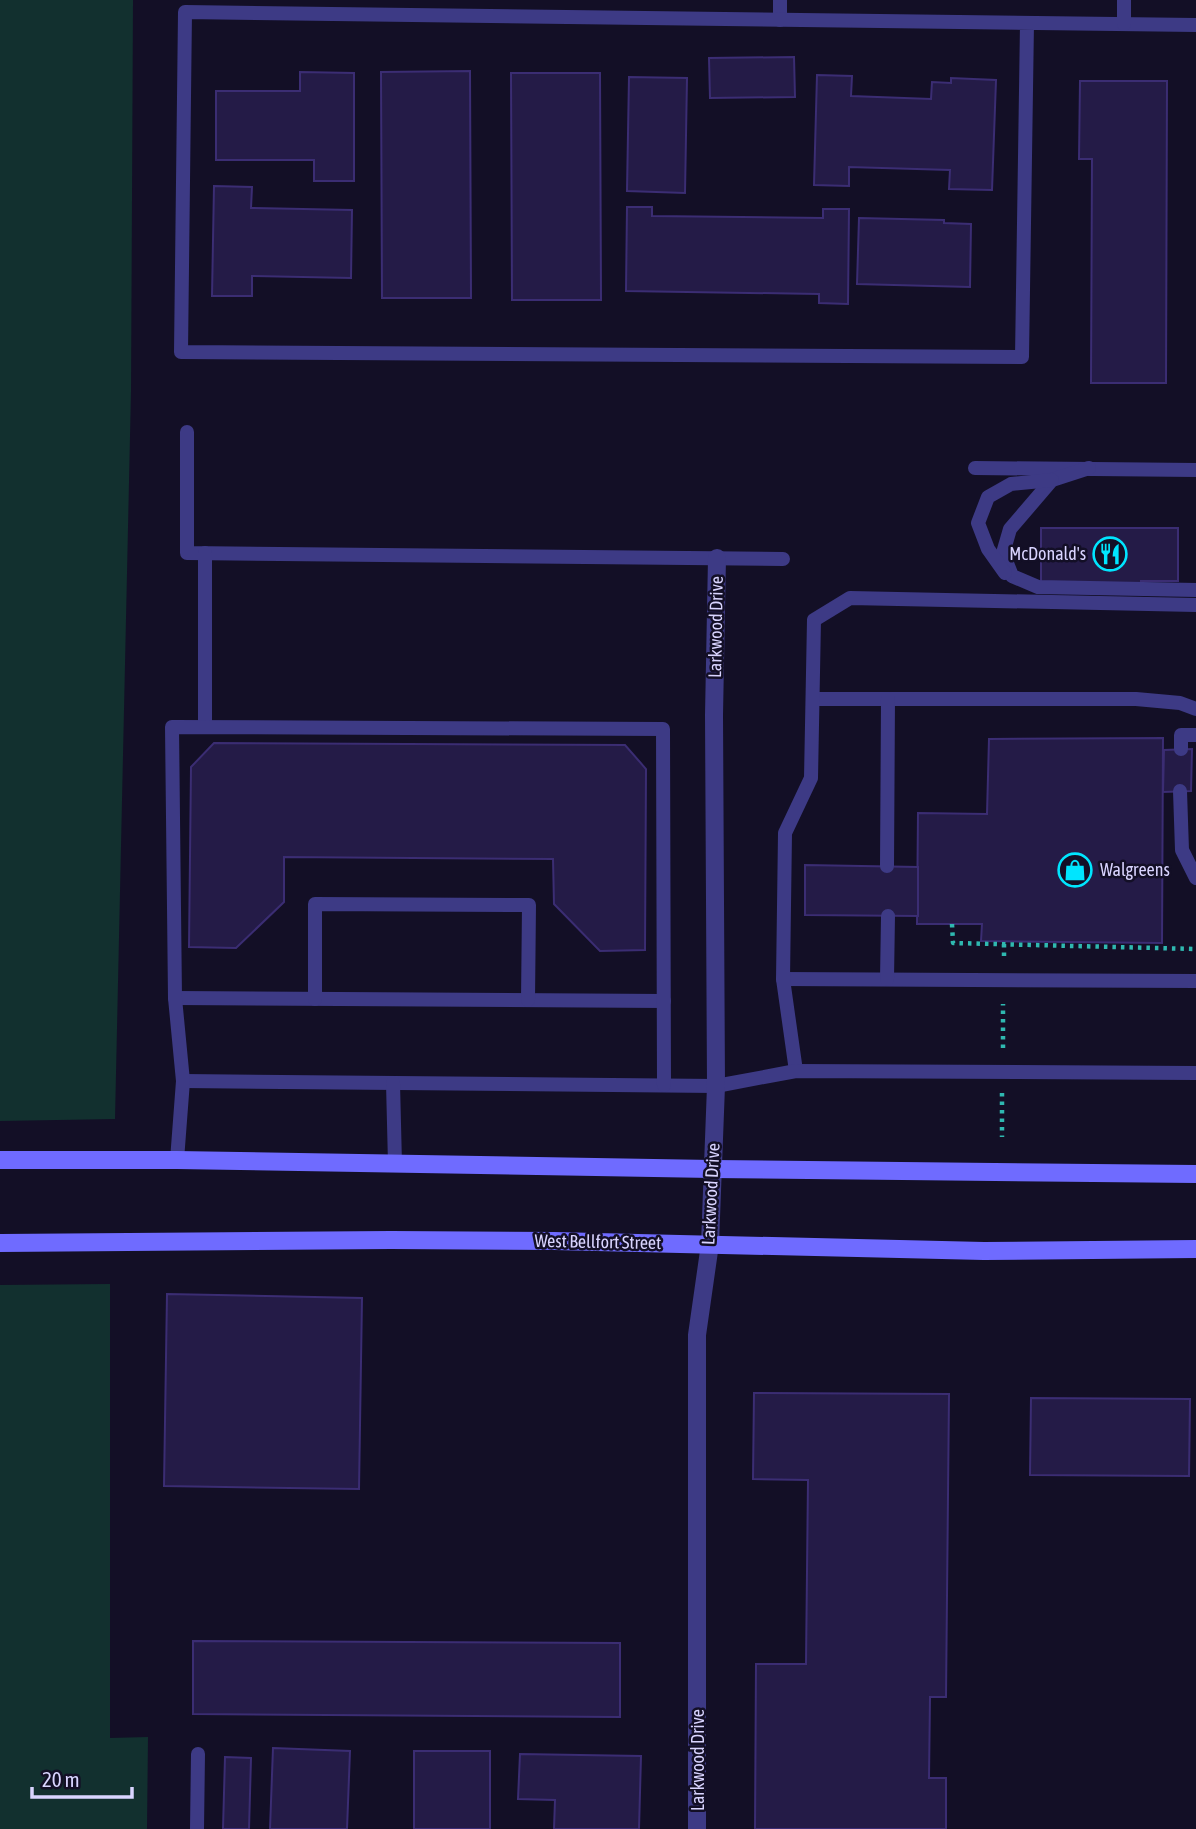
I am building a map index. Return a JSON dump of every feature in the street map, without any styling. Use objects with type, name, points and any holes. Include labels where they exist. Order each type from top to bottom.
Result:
[{"type":"main road","points":[[0,1160],[1196,1174]]},
{"type":"main road","name":"West Bellfort Street","points":[[0,1243],[390,1240],[984,1251],[1196,1250]]},
{"type":"street","name":"Larkwood Drive","points":[[697,1829],[697,1335],[709,1244],[716,1086],[714,715],[717,558]]},
{"type":"lane","points":[[422,0],[422,15]]},
{"type":"lane","points":[[780,0],[780,20]]},
{"type":"lane","points":[[1124,0],[1124,24]]},
{"type":"lane","points":[[1027,23],[1022,358],[181,352],[185,12],[1196,24]]},
{"type":"lane","points":[[187,432],[187,553],[783,559]]},
{"type":"lane","points":[[975,468],[1196,470]]},
{"type":"lane","points":[[1088,468],[1052,480],[1012,484],[988,497],[978,523],[988,549],[1002,572],[1038,587],[1196,590]]},
{"type":"lane","points":[[1012,576],[1003,553],[1010,528],[1052,480]]},
{"type":"lane","points":[[205,553],[205,727]]},
{"type":"lane","points":[[796,1071],[783,979],[785,833],[811,778],[814,620],[850,598],[1196,605]]},
{"type":"lane","points":[[814,699],[1136,699],[1181,703],[1196,709]]},
{"type":"lane","points":[[887,866],[888,699]]},
{"type":"lane","points":[[177,1160],[183,1081],[175,998],[172,727],[663,729],[664,1085]]},
{"type":"lane","points":[[1181,749],[1181,735],[1196,735]]},
{"type":"lane","points":[[1180,791],[1182,850],[1196,878]]},
{"type":"lane","points":[[315,999],[315,904],[529,905],[528,1000]]},
{"type":"lane","points":[[887,979],[888,916]]},
{"type":"lane","points":[[783,979],[1196,981]]},
{"type":"lane","points":[[175,998],[664,1001]]},
{"type":"lane","points":[[183,1081],[716,1086],[796,1071],[1196,1073]]},
{"type":"lane","points":[[393,1083],[395,1164]]},
{"type":"lane","points":[[197,1829],[198,1754]]},
{"type":"path","points":[[952,924],[953,943],[1196,948]]},
{"type":"path","points":[[1004,943],[1004,956]]},
{"type":"path","points":[[1003,997],[1003,1052]]},
{"type":"path","points":[[1002,1090],[1002,1138]]},
{"type":"green space","points":[[0,0],[133,0],[131,391],[115,1119],[0,1121]]},
{"type":"green space","points":[[110,1284],[110,1738],[148,1737],[147,1829],[0,1829],[0,1285]]},
{"type":"building","points":[[794,57],[795,97],[710,98],[709,58]]},
{"type":"building","points":[[470,71],[471,298],[382,298],[381,72]]},
{"type":"building","points":[[300,72],[354,73],[354,181],[314,181],[314,160],[216,160],[216,91],[300,91]]},
{"type":"building","points":[[511,73],[600,73],[601,300],[512,300]]},
{"type":"building","points":[[817,75],[852,76],[851,96],[931,99],[932,82],[951,83],[951,78],[996,80],[992,190],[949,189],[950,170],[849,167],[849,186],[814,185]]},
{"type":"building","points":[[629,77],[687,78],[685,193],[627,191]]},
{"type":"building","points":[[1080,81],[1167,81],[1166,383],[1091,383],[1092,159],[1079,159]]},
{"type":"building","points":[[214,186],[252,187],[251,208],[352,210],[351,278],[252,276],[252,296],[212,296]]},
{"type":"building","points":[[627,207],[652,207],[652,216],[823,218],[823,209],[849,209],[848,304],[819,303],[819,294],[626,291]]},
{"type":"building","points":[[859,218],[944,220],[944,223],[971,224],[970,287],[857,284]]},
{"type":"building","name":"McDonald's","points":[[1041,528],[1178,528],[1178,581],[1141,581],[1141,584],[1041,584]]},
{"type":"building","points":[[1163,738],[1162,943],[981,941],[982,924],[917,924],[918,813],[987,814],[989,739]]},
{"type":"building","points":[[214,743],[625,745],[646,769],[645,950],[600,951],[554,904],[553,859],[284,857],[284,902],[236,948],[189,947],[191,767]]},
{"type":"building","points":[[1192,749],[1191,791],[1163,792],[1164,750]]},
{"type":"building","points":[[805,865],[918,867],[918,916],[805,915]]},
{"type":"building","points":[[167,1294],[362,1298],[359,1489],[164,1486]]},
{"type":"building","points":[[754,1393],[949,1394],[946,1697],[930,1697],[929,1778],[946,1778],[946,1829],[755,1829],[756,1664],[806,1664],[808,1480],[753,1479]]},
{"type":"building","points":[[1031,1398],[1190,1399],[1189,1476],[1030,1475]]},
{"type":"building","points":[[193,1641],[620,1643],[620,1717],[193,1714]]},
{"type":"building","points":[[273,1748],[350,1751],[347,1829],[270,1829]]},
{"type":"building","points":[[414,1751],[490,1751],[490,1829],[414,1829]]},
{"type":"building","points":[[520,1754],[641,1756],[639,1829],[554,1829],[555,1800],[518,1799]]},
{"type":"building","points":[[225,1757],[251,1758],[249,1829],[223,1829]]},
{"type":"place","name":"McDonald's","points":[[1110,554]]},
{"type":"place","name":"Walgreens","points":[[1075,870]]}]
